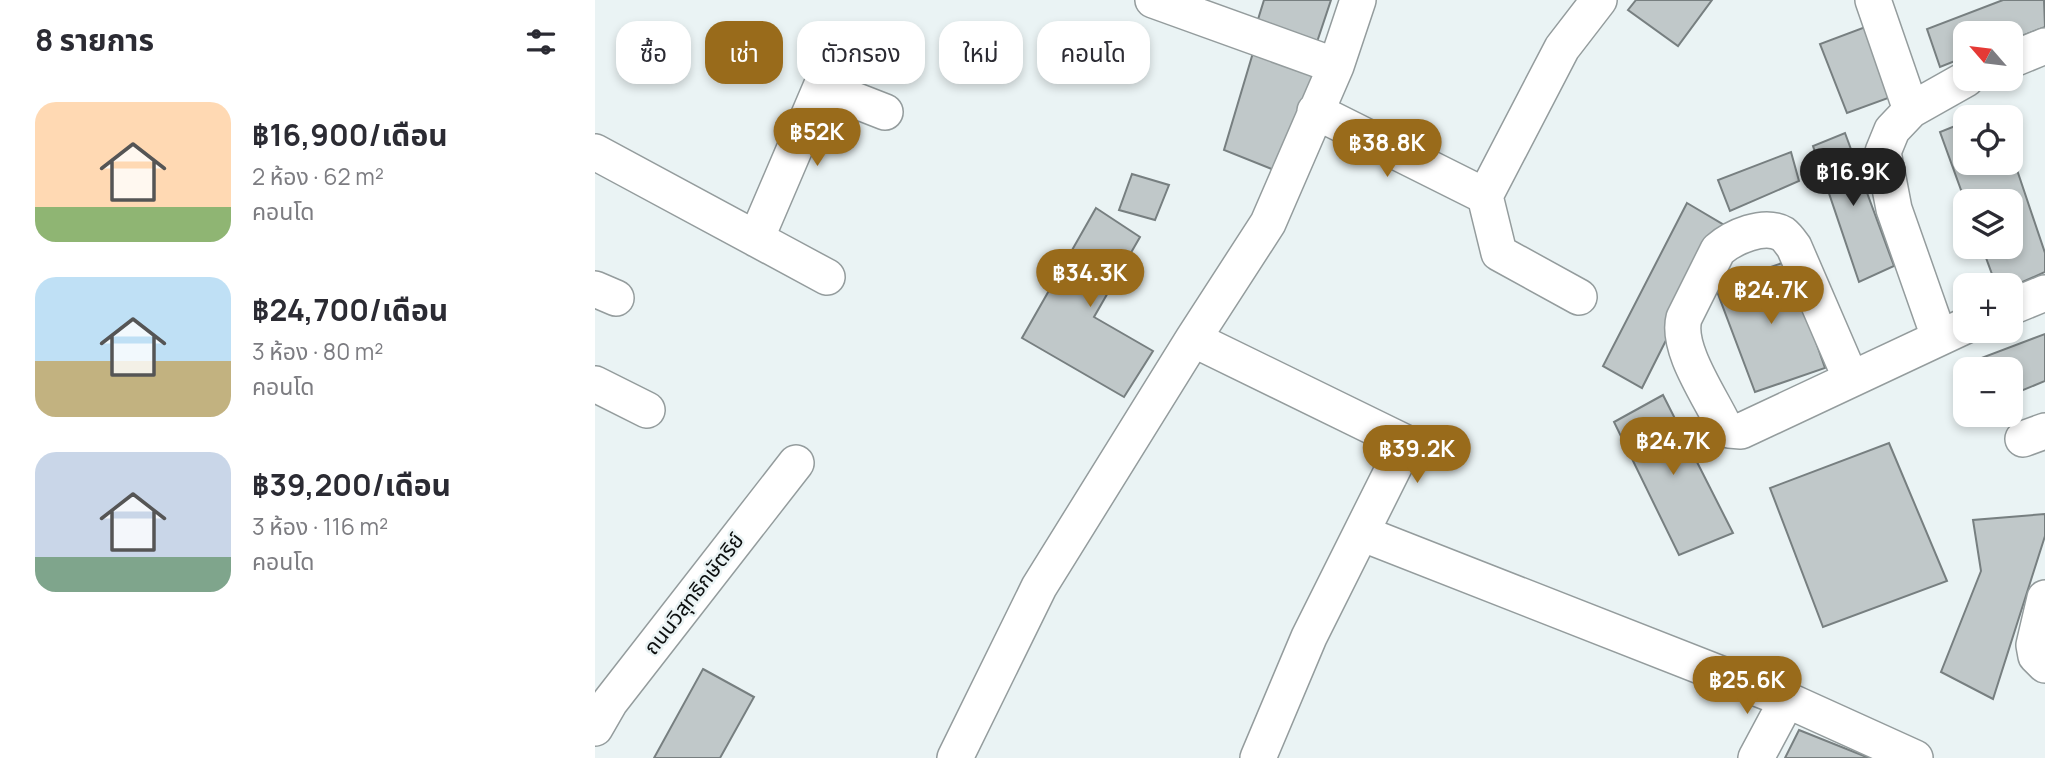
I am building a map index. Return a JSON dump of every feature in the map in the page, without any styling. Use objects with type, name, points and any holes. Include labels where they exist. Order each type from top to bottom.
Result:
[{"type":"street","points":[[1153,0],[1336,65]]},
{"type":"street","points":[[955,758],[1039,587],[1193,339],[1269,223],[1336,65],[1358,0]]},
{"type":"street","points":[[1579,297],[1499,253],[1485,196],[1562,48],[1599,0]]},
{"type":"street","points":[[1873,0],[1911,110]]},
{"type":"street","points":[[2023,55],[2045,46]]},
{"type":"street","points":[[1851,379],[1794,247],[1785,235],[1773,230],[1761,230],[1727,242],[1718,250],[1689,305],[1681,328],[1687,352],[1723,424],[1729,430],[1741,430],[1851,379],[1952,332],[1893,209],[1883,152],[1892,130],[1911,110],[1953,86]]},
{"type":"street","points":[[756,239],[821,87],[885,112]]},
{"type":"street","points":[[1315,111],[1485,196]]},
{"type":"street","points":[[595,152],[827,277]]},
{"type":"street","points":[[2023,302],[2045,293]]},
{"type":"street","points":[[1193,339],[1406,443],[1309,637],[1258,758]]},
{"type":"street","points":[[595,384],[647,410]]},
{"type":"street","name":"ถนนวิสุทธิกษัตริย์","points":[[595,728],[610,702],[796,463]]},
{"type":"street","points":[[1361,533],[1787,700],[1915,758]]},
{"type":"street","points":[[2045,598],[2034,645],[2036,656],[2045,666]]},
{"type":"street","points":[[1756,758],[1787,700]]},
{"type":"building","points":[[1264,0],[1331,0],[1315,48],[1256,26]]},
{"type":"building","points":[[1636,0],[1712,0],[1678,46],[1628,10]]},
{"type":"building","points":[[2003,0],[2044,0],[2045,27],[2023,35],[2023,21],[1953,21],[1953,62],[1940,67],[1927,29]]},
{"type":"building","points":[[1868,26],[1891,97],[1847,113],[1820,44]]},
{"type":"building","points":[[1255,46],[1316,68],[1274,170],[1224,150]]},
{"type":"building","points":[[1953,127],[1953,168],[1940,132]]},
{"type":"building","points":[[1845,133],[1894,266],[1859,282],[1813,146]]},
{"type":"building","points":[[1791,152],[1799,181],[1730,211],[1718,180]]},
{"type":"building","points":[[1132,174],[1169,185],[1155,220],[1119,210]]},
{"type":"building","points":[[1956,175],[2019,175],[2045,253],[2045,272],[2023,282],[2023,273],[1992,273],[1986,259],[2023,259],[2023,189],[1961,189]]},
{"type":"building","points":[[1687,203],[1724,225],[1642,388],[1603,366]]},
{"type":"building","points":[[1096,208],[1140,237],[1094,317],[1153,351],[1124,397],[1022,338]]},
{"type":"building","points":[[1788,261],[1825,368],[1755,392],[1715,286]]},
{"type":"building","points":[[2045,334],[2045,381],[2023,390],[2023,357],[1984,357]]},
{"type":"building","points":[[1663,395],[1733,533],[1679,555],[1614,422]]},
{"type":"building","points":[[1889,443],[1947,581],[1823,627],[1770,488]]},
{"type":"building","points":[[2045,514],[2045,536],[1993,699],[1941,672],[1981,571],[1973,520]]},
{"type":"building","points":[[703,669],[754,697],[720,758],[654,758]]},
{"type":"building","points":[[1799,730],[1869,758],[1785,758]]}]
